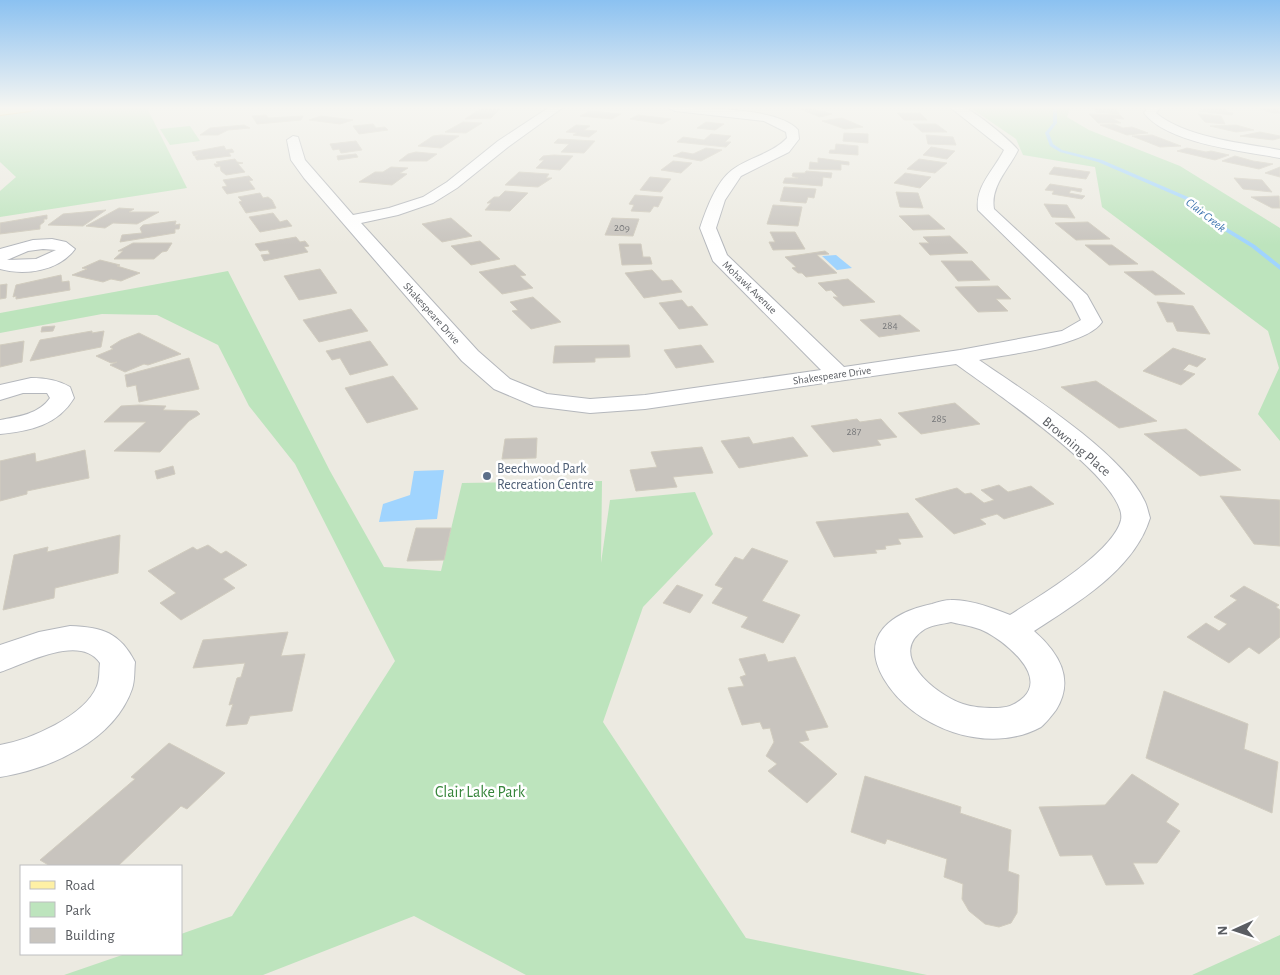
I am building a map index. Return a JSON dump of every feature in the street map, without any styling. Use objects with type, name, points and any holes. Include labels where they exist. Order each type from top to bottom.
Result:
[{"type":"street","name":"Shakespeare Drive","points":[[296,154],[298,160],[309,175],[470,356],[502,384],[542,401],[590,406],[644,402],[960,357],[1068,336],[1092,322],[1080,299],[986,210],[983,200],[986,192],[1009,154]]},
{"type":"street","points":[[351,220],[392,212],[428,200],[452,185],[491,154]]},
{"type":"street","name":"Mohawk Avenue","points":[[775,154],[736,173],[717,200],[708,228],[719,257],[838,374]]},
{"type":"street","points":[[0,257],[10,251],[38,244],[58,244],[66,249],[63,255],[42,263],[23,266],[0,264]]},
{"type":"street","name":"Browning Place","points":[[960,357],[1054,426],[1109,471],[1130,497],[1136,518],[1130,534],[1120,548],[1069,593],[1011,630]]},
{"type":"street","points":[[0,393],[21,387],[49,386],[62,392],[62,398],[52,410],[40,417],[0,427]]},
{"type":"street","points":[[0,658],[23,648],[69,638],[93,641],[108,648],[118,662],[114,691],[97,713],[72,734],[40,751],[0,761]]},
{"type":"green space","points":[[0,154],[170,154],[187,188],[0,217],[0,191],[16,177],[0,162]]},
{"type":"green space","points":[[1022,154],[1148,154],[1180,166],[1280,228],[1280,441],[1258,414],[1279,368],[1268,331],[1102,207],[1095,167]]},
{"type":"green space","name":"Clair Lake Park","points":[[228,271],[330,471],[384,567],[441,571],[462,483],[602,481],[601,563],[610,500],[695,492],[713,534],[643,607],[603,722],[746,938],[927,975],[526,975],[414,916],[263,975],[64,975],[122,955],[182,955],[182,934],[232,916],[395,661],[295,464],[249,406],[218,345],[157,315],[102,314],[0,333],[0,313]]},
{"type":"green space","points":[[1280,935],[1280,975],[1192,975]]},
{"type":"water","points":[[836,255],[852,268],[837,270],[822,256]]},
{"type":"water","points":[[444,470],[437,519],[379,522],[383,504],[410,495],[414,471]]},
{"type":"building","points":[[193,154],[229,154],[231,156],[197,160],[195,157],[198,155],[194,156]]},
{"type":"building","points":[[356,154],[358,157],[338,160],[337,156]]},
{"type":"building","points":[[408,154],[437,154],[427,161],[399,161]]},
{"type":"building","points":[[679,154],[715,154],[701,161],[673,156]]},
{"type":"building","points":[[836,154],[858,154],[858,155]]},
{"type":"building","points":[[924,154],[952,154],[947,159],[923,155]]},
{"type":"building","points":[[1188,154],[1229,155],[1215,160]]},
{"type":"building","points":[[543,156],[573,156],[560,170],[536,168],[544,160],[539,160]]},
{"type":"building","points":[[1235,156],[1273,164],[1259,169],[1222,161]]},
{"type":"building","points":[[818,158],[849,162],[849,165],[841,164],[841,170],[809,169],[810,162],[818,163]]},
{"type":"building","points":[[235,159],[237,162],[243,163],[238,164],[245,172],[226,175],[221,171],[220,166],[216,167],[214,164],[218,164],[216,162]]},
{"type":"building","points":[[919,159],[947,163],[935,173],[907,169]]},
{"type":"building","points":[[673,161],[692,163],[681,173],[661,170]]},
{"type":"building","points":[[391,167],[408,168],[400,173],[407,174],[392,185],[359,182],[375,172],[383,172]]},
{"type":"building","points":[[1054,167],[1090,172],[1086,179],[1049,174]]},
{"type":"building","points":[[1280,167],[1280,177],[1265,173]]},
{"type":"building","points":[[806,171],[832,173],[831,178],[823,177],[822,186],[783,183],[785,178],[798,178],[792,176],[793,173],[805,173]]},
{"type":"building","points":[[519,172],[549,174],[546,178],[552,178],[538,187],[505,185]]},
{"type":"building","points":[[905,173],[931,177],[920,188],[894,183]]},
{"type":"building","points":[[249,176],[253,180],[249,181],[255,189],[227,194],[222,187],[227,186],[223,180]]},
{"type":"building","points":[[650,177],[671,179],[661,192],[640,190]]},
{"type":"building","points":[[1234,178],[1262,180],[1272,192],[1243,189]]},
{"type":"building","points":[[1050,184],[1082,189],[1081,192],[1071,190],[1069,193],[1085,196],[1082,199],[1052,194],[1054,191],[1045,190]]},
{"type":"building","points":[[784,187],[816,189],[814,198],[808,197],[806,203],[780,201]]},
{"type":"building","points":[[505,191],[528,193],[510,211],[485,210],[491,203],[487,203],[494,197],[499,197]]},
{"type":"building","points":[[896,192],[918,193],[923,208],[900,207]]},
{"type":"building","points":[[260,193],[263,198],[268,197],[272,200],[276,208],[246,213],[239,202],[242,201],[238,197]]},
{"type":"building","points":[[635,195],[663,197],[658,207],[654,206],[650,212],[631,211],[634,205],[629,204]]},
{"type":"building","points":[[1279,196],[1280,208],[1272,208],[1251,197]]},
{"type":"building","points":[[1044,204],[1067,205],[1075,218],[1052,217]]},
{"type":"building","points":[[773,205],[802,207],[798,226],[767,224]]},
{"type":"building","points":[[119,208],[134,209],[129,212],[159,212],[137,224],[113,223],[105,228],[86,226]]},
{"type":"building","points":[[106,210],[83,226],[48,225],[63,214]]},
{"type":"building","points":[[273,213],[280,222],[287,220],[292,226],[260,232],[249,217]]},
{"type":"building","points":[[47,215],[47,219],[44,219],[44,222],[40,225],[40,229],[0,234],[0,223]]},
{"type":"building","points":[[929,215],[945,229],[913,230],[899,216]]},
{"type":"building","points":[[451,218],[472,236],[442,242],[422,224]]},
{"type":"building","points":[[612,218],[639,219],[633,236],[605,235]]},
{"type":"building","points":[[176,221],[175,225],[180,224],[179,229],[175,229],[175,233],[120,242],[122,235],[142,233],[140,228],[143,225]]},
{"type":"building","points":[[1088,222],[1110,239],[1076,240],[1055,223]]},
{"type":"building","points":[[770,232],[795,232],[805,249],[773,250],[769,242],[775,242]]},
{"type":"building","points":[[950,236],[968,253],[930,255],[919,243],[929,243],[923,237]]},
{"type":"building","points":[[296,237],[300,242],[305,241],[309,246],[304,247],[308,252],[264,261],[261,255],[270,254],[268,250],[260,251],[255,244]]},
{"type":"building","points":[[480,241],[500,259],[471,265],[451,246]]},
{"type":"building","points":[[133,243],[172,243],[167,251],[162,252],[154,259],[114,259],[123,251],[118,251]]},
{"type":"building","points":[[619,244],[641,244],[643,257],[650,257],[652,264],[622,265]]},
{"type":"building","points":[[1085,245],[1112,245],[1138,264],[1109,265]]},
{"type":"building","points":[[825,251],[829,254],[817,255],[837,273],[806,277],[792,268],[796,267],[785,257]]},
{"type":"building","points":[[100,260],[140,273],[121,281],[111,279],[103,282],[72,275],[87,269],[82,268]]},
{"type":"building","points":[[941,261],[972,261],[990,280],[958,281]]},
{"type":"building","points":[[515,265],[526,275],[520,276],[533,288],[502,294],[479,272]]},
{"type":"building","points":[[320,269],[337,293],[299,300],[284,276]]},
{"type":"building","points":[[652,270],[662,281],[672,280],[682,292],[644,298],[625,273]]},
{"type":"building","points":[[1153,271],[1185,294],[1155,295],[1124,272]]},
{"type":"building","points":[[61,275],[62,282],[69,281],[70,290],[16,299],[16,296],[13,297],[16,285]]},
{"type":"building","points":[[848,279],[875,302],[843,306],[833,297],[838,297],[831,290],[826,291],[818,283]]},
{"type":"building","points":[[7,284],[6,298],[0,299],[0,285]]},
{"type":"building","points":[[998,286],[1011,299],[996,299],[1008,311],[978,312],[955,287]]},
{"type":"building","points":[[533,297],[561,322],[531,329],[512,311],[518,310],[510,302]]},
{"type":"building","points":[[682,300],[688,307],[692,306],[708,325],[679,329],[659,303]]},
{"type":"building","points":[[1157,302],[1193,306],[1210,334],[1177,331],[1173,322],[1167,322]]},
{"type":"building","points":[[351,309],[368,331],[319,342],[303,320]]},
{"type":"building","points":[[900,315],[920,331],[879,337],[860,320]]},
{"type":"building","points":[[55,326],[53,331],[41,332],[42,327]]},
{"type":"building","points":[[92,331],[92,333],[104,331],[101,347],[30,361],[40,340]]},
{"type":"building","points":[[139,333],[181,354],[148,365],[144,364],[125,372],[110,365],[117,362],[111,363],[96,356],[113,349],[110,347],[121,340]]},
{"type":"building","points":[[24,341],[22,362],[0,367],[0,345]]},
{"type":"building","points":[[370,341],[388,365],[350,375],[340,358],[332,360],[326,351]]},
{"type":"building","points":[[629,345],[630,357],[595,358],[595,362],[553,363],[555,346]]},
{"type":"building","points":[[701,345],[714,362],[676,368],[664,350]]},
{"type":"building","points":[[1173,348],[1206,359],[1197,367],[1189,364],[1183,370],[1195,374],[1181,385],[1143,371]]},
{"type":"building","points":[[189,358],[199,389],[139,402],[136,385],[127,387],[125,375]]},
{"type":"building","points":[[393,376],[418,409],[367,423],[345,388]]},
{"type":"building","points":[[1096,381],[1157,421],[1119,428],[1061,387]]},
{"type":"building","points":[[955,403],[980,424],[921,434],[898,413]]},
{"type":"building","points":[[121,406],[166,406],[163,410],[197,411],[200,414],[189,421],[160,452],[114,451],[146,422],[104,422]]},
{"type":"building","points":[[857,419],[860,422],[881,419],[897,437],[877,440],[881,445],[833,452],[811,426]]},
{"type":"building","points":[[1186,429],[1241,470],[1200,476],[1144,434]]},
{"type":"building","points":[[749,437],[753,444],[793,437],[808,456],[739,468],[721,441]]},
{"type":"building","points":[[537,438],[536,458],[502,459],[505,439]]},
{"type":"building","points":[[702,447],[713,473],[673,477],[677,487],[636,491],[630,470],[657,467],[651,452]]},
{"type":"building","points":[[85,450],[89,478],[27,491],[27,494],[0,501],[0,461],[35,453],[36,462]]},
{"type":"building","points":[[173,466],[175,474],[157,479],[155,471]]},
{"type":"building","points":[[999,485],[1008,492],[1031,486],[1054,504],[1004,519],[997,514],[980,519],[986,524],[954,534],[915,499],[957,488],[965,494],[971,493],[984,503],[994,500],[981,490]]},
{"type":"building","points":[[1220,496],[1280,500],[1280,546],[1254,544]]},
{"type":"building","points":[[908,513],[923,537],[898,539],[901,544],[885,546],[886,549],[875,550],[877,553],[834,557],[816,522]]},
{"type":"building","points":[[416,528],[451,528],[444,560],[407,561]]},
{"type":"building","points":[[120,535],[118,573],[55,588],[54,598],[3,610],[14,555],[48,547],[47,552]]},
{"type":"building","points":[[208,545],[221,554],[226,551],[247,565],[223,579],[235,588],[181,620],[160,603],[176,593],[148,571],[193,547],[197,550]]},
{"type":"building","points":[[752,548],[788,561],[762,601],[800,615],[783,643],[741,627],[748,617],[712,603],[723,588],[715,585],[735,557],[743,560]]},
{"type":"building","points":[[677,585],[703,595],[690,613],[663,603]]},
{"type":"building","points":[[1244,586],[1279,605],[1276,607],[1280,610],[1280,637],[1259,654],[1249,647],[1229,663],[1187,637],[1206,623],[1219,631],[1227,624],[1214,617],[1237,600],[1230,596]]},
{"type":"building","points":[[288,632],[281,656],[305,654],[292,711],[250,716],[247,724],[226,726],[233,704],[229,705],[237,678],[241,677],[245,663],[193,668],[203,640]]},
{"type":"building","points":[[765,654],[768,662],[795,657],[828,727],[805,731],[809,740],[799,742],[837,774],[807,803],[768,771],[777,764],[766,756],[774,742],[770,728],[763,729],[760,722],[742,725],[728,688],[744,686],[740,677],[746,675],[739,659]]},
{"type":"building","points":[[1164,691],[1248,724],[1244,749],[1278,762],[1272,813],[1146,758]]},
{"type":"building","points":[[169,743],[225,773],[187,809],[181,806],[119,865],[48,865],[40,860],[135,779],[131,777]]},
{"type":"building","points":[[1132,774],[1179,804],[1166,822],[1180,831],[1157,863],[1133,863],[1144,884],[1106,885],[1092,855],[1060,856],[1039,807],[1105,805]]},
{"type":"building","points":[[865,776],[961,807],[960,813],[1011,830],[1008,871],[1019,875],[1017,913],[1011,923],[999,927],[985,924],[969,911],[962,899],[963,884],[944,877],[947,859],[887,839],[885,844],[851,832]]},
{"type":"waterway","name":"Clair Creek","points":[[1071,154],[1100,161],[1193,201],[1212,221],[1253,246],[1280,268]]},
{"type":"place","name":"Beechwood Park Recreation Centre","points":[[487,476]]}]
